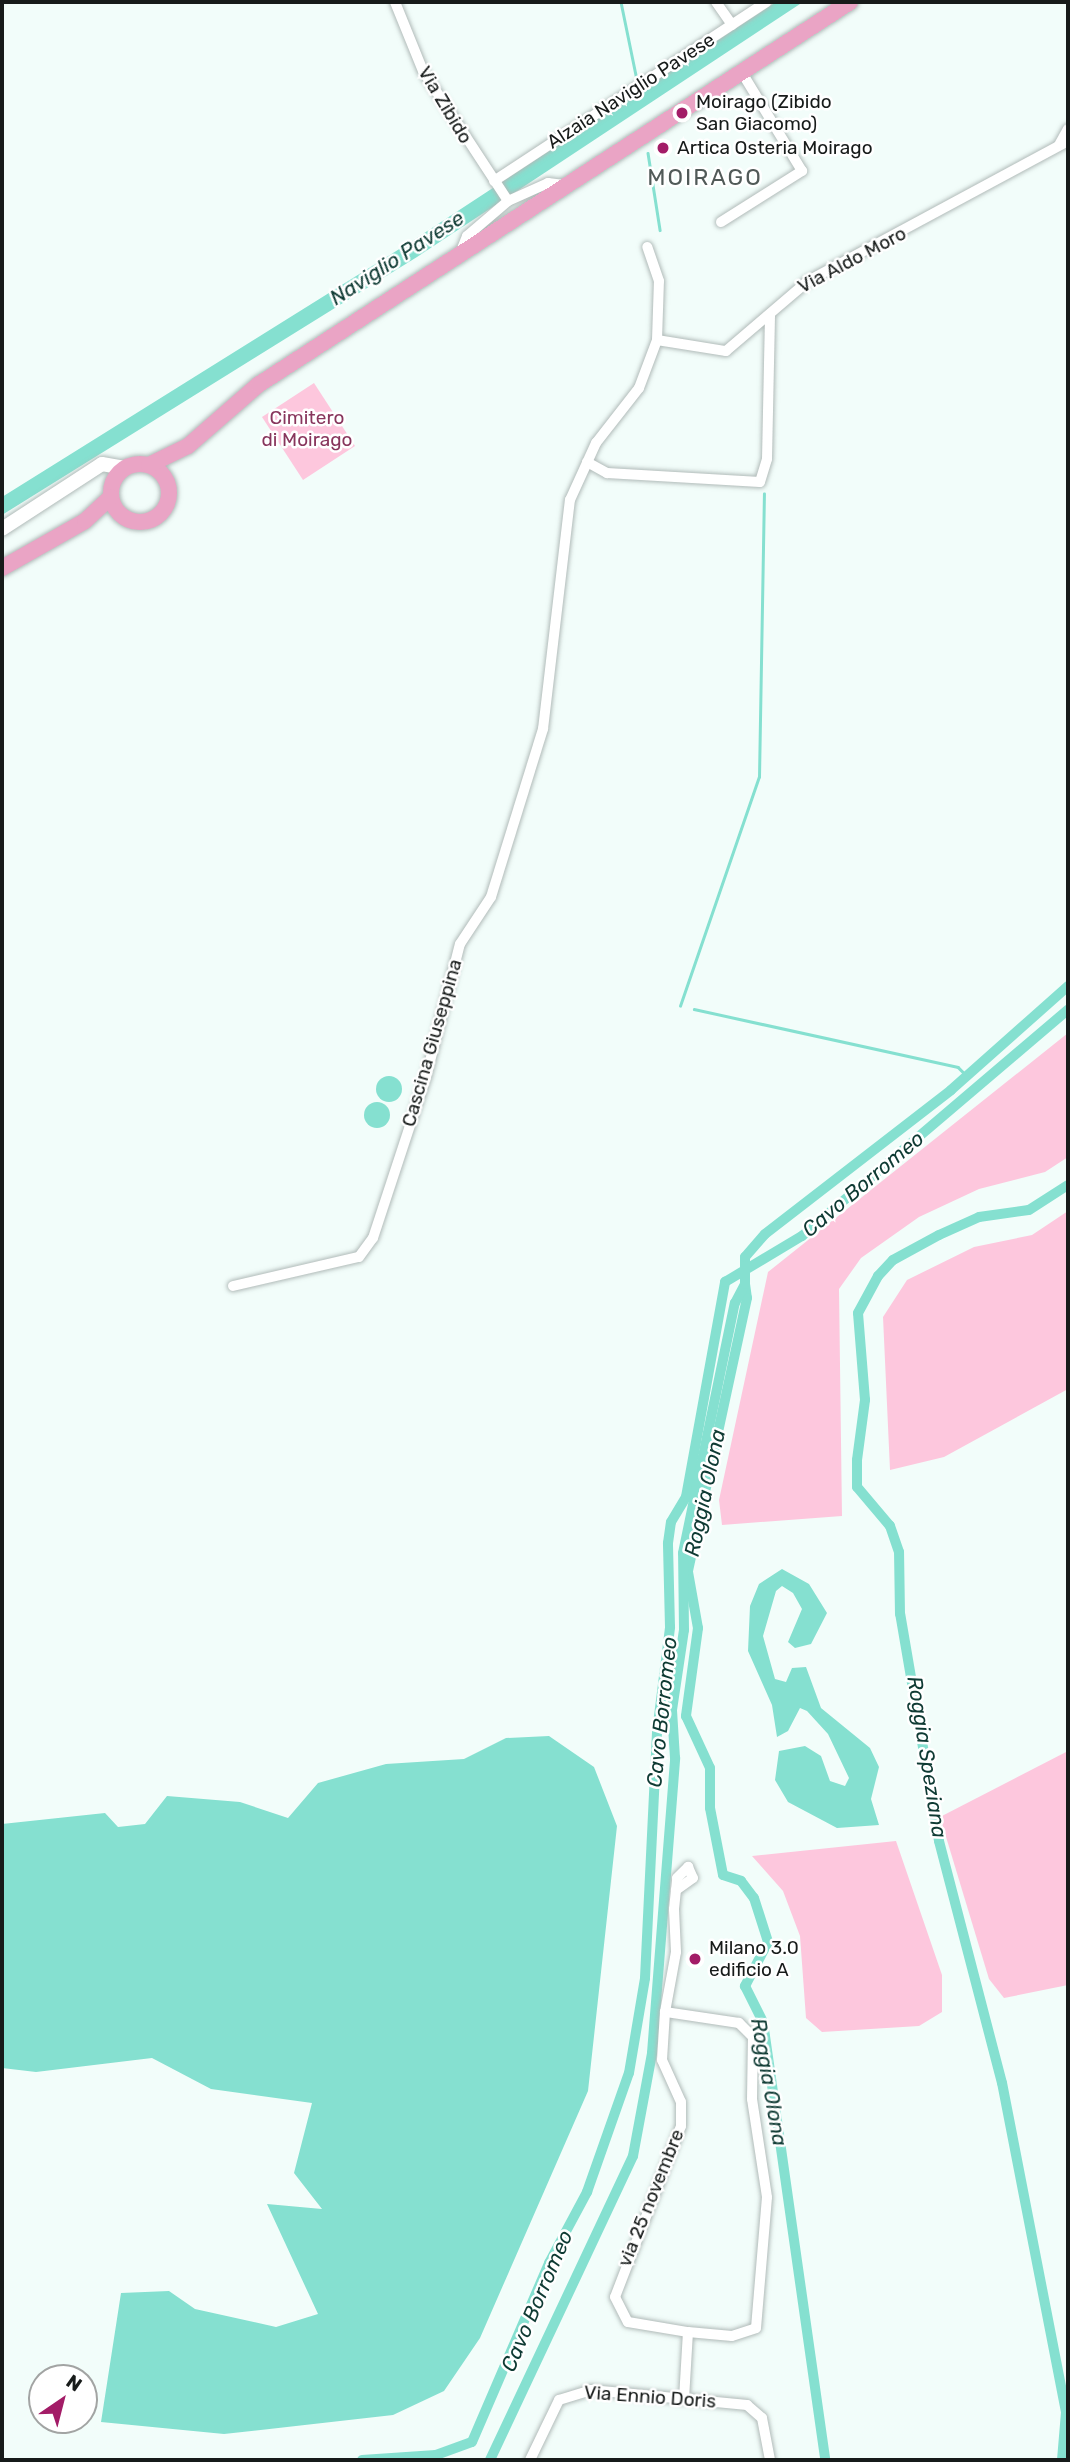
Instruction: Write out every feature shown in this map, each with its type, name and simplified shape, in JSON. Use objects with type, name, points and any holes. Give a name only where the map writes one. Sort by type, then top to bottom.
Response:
[{"type":"main road","points":[[2,529],[102,464],[125,468],[149,466],[188,446],[258,385],[850,2]]},
{"type":"main road","points":[[64,534],[123,517],[142,522],[157,517],[168,498],[167,484],[188,446]]},
{"type":"main road","points":[[149,466],[167,484]]},
{"type":"main road","points":[[2,568],[64,534],[111,497],[125,468]]},
{"type":"main road","points":[[111,497],[123,517]]},
{"type":"street","name":"Via Zibido","points":[[396,2],[424,71],[508,201]]},
{"type":"street","points":[[716,2],[732,25]]},
{"type":"street","name":"Alzaia Naviglio Pavese","points":[[494,181],[767,2]]},
{"type":"street","points":[[721,222],[802,168],[741,71]]},
{"type":"street","name":"Via Aldo Moro","points":[[1052,153],[1068,129]]},
{"type":"street","name":"Via Aldo Moro","points":[[657,340],[726,351],[808,281],[1052,153],[1068,141]]},
{"type":"street","points":[[461,252],[467,236],[508,201],[548,183],[564,185]]},
{"type":"street","points":[[647,247],[659,281],[657,340]]},
{"type":"street","points":[[587,462],[607,473],[760,482],[767,459],[769,315]]},
{"type":"street","name":"Cascina Giuseppina","points":[[233,1286],[359,1256],[373,1238],[426,1077],[436,1018],[460,944],[491,897],[532,768],[554,677],[556,591],[570,500],[587,462],[630,405],[657,340]]},
{"type":"street","name":"via 25 novembre","points":[[665,2012],[739,2023],[753,2037],[752,2099],[766,2197],[756,2328],[732,2336],[628,2322],[615,2297],[681,2126],[681,2102],[662,2060],[665,2012],[676,1952],[676,1890]]},
{"type":"street","points":[[684,2399],[688,2332]]},
{"type":"street","name":"Via Ennio Doris","points":[[530,2460],[559,2400],[573,2391],[684,2399],[752,2408],[762,2418],[770,2460]]},
{"type":"green space","name":"Cimitero di Moirago","points":[[314,383],[355,446],[303,480],[262,417]]},
{"type":"green space","points":[[1068,1033],[1068,1157],[1045,1172],[979,1189],[919,1217],[861,1258],[839,1289],[842,1516],[722,1525],[719,1500],[768,1272]]},
{"type":"green space","points":[[1068,1211],[1068,1389],[944,1457],[890,1470],[883,1317],[907,1280],[974,1247],[1032,1235]]},
{"type":"green space","points":[[1068,1751],[1068,1985],[1004,1998],[989,1979],[940,1817]]},
{"type":"green space","points":[[896,1841],[942,1975],[942,2012],[919,2026],[822,2032],[806,2018],[800,1936],[783,1891],[752,1856]]},
{"type":"water","name":"Naviglio Pavese","points":[[776,2],[803,2],[417,257],[2,515],[2,497],[409,243]]},
{"type":"water","points":[[389,1076],[398,1080],[402,1089],[398,1098],[389,1102],[380,1098],[376,1089],[380,1080]]},
{"type":"water","points":[[377,1102],[386,1106],[390,1115],[386,1124],[377,1128],[368,1124],[364,1115],[368,1106]]},
{"type":"water","points":[[782,1569],[809,1584],[827,1613],[811,1644],[795,1648],[788,1642],[802,1609],[793,1593],[782,1586],[776,1591],[763,1636],[775,1679],[786,1682],[792,1668],[806,1667],[821,1708],[870,1748],[879,1767],[871,1799],[879,1825],[837,1828],[788,1802],[775,1780],[779,1751],[805,1746],[821,1756],[830,1781],[845,1786],[849,1778],[828,1734],[807,1711],[800,1708],[788,1731],[777,1737],[772,1705],[748,1651],[750,1606],[759,1584]]},
{"type":"water","points":[[549,1736],[594,1767],[617,1826],[588,2091],[480,2338],[444,2391],[393,2415],[224,2434],[101,2422],[121,2293],[169,2291],[195,2309],[276,2327],[318,2314],[267,2204],[322,2209],[294,2173],[312,2103],[211,2089],[152,2058],[36,2072],[2,2068],[2,1824],[105,1813],[118,1827],[145,1824],[167,1796],[240,1802],[288,1818],[318,1783],[386,1764],[464,1759],[506,1738]]},
{"type":"waterway","points":[[621,2],[636,75]]},
{"type":"waterway","points":[[648,153],[660,230]]},
{"type":"waterway","points":[[680,1006],[759,777],[764,494]]},
{"type":"waterway","points":[[490,2460],[633,2156],[652,2053],[675,1758],[672,1710],[684,1630],[683,1553],[735,1303],[745,1284],[745,1257],[765,1234],[951,1090],[1068,986]]},
{"type":"waterway","points":[[694,1009],[958,1067],[967,1076]]},
{"type":"waterway","name":"Cavo Borromeo","points":[[362,2460],[436,2455],[472,2442],[549,2263],[587,2192],[629,2073],[645,1978],[657,1732],[670,1627],[668,1543],[671,1522],[686,1497],[725,1282],[802,1236],[1068,1010]]},
{"type":"waterway","name":"Roggia Speziana","points":[[1062,2460],[1066,2412],[1002,2083],[939,1841],[900,1614],[899,1552],[890,1526],[857,1487],[857,1460],[865,1400],[858,1313],[878,1276],[893,1260],[939,1235],[979,1217],[1029,1210],[1068,1185]]},
{"type":"waterway","name":"Roggia Olona","points":[[745,1284],[747,1298],[688,1572],[698,1628],[686,1716],[710,1768],[710,1808],[723,1875],[741,1881],[754,1898],[768,1942],[745,1986],[763,2022],[825,2460]]},
{"type":"place","name":"Moirago (Zibido San Giacomo)","points":[[682,113]]},
{"type":"place","name":"Artica Osteria Moirago","points":[[663,148]]},
{"type":"place","name":"Milano 3.0 edificio A","points":[[695,1959]]},
{"type":"district","name":"MOIRAGO","points":[[705,177]]}]
